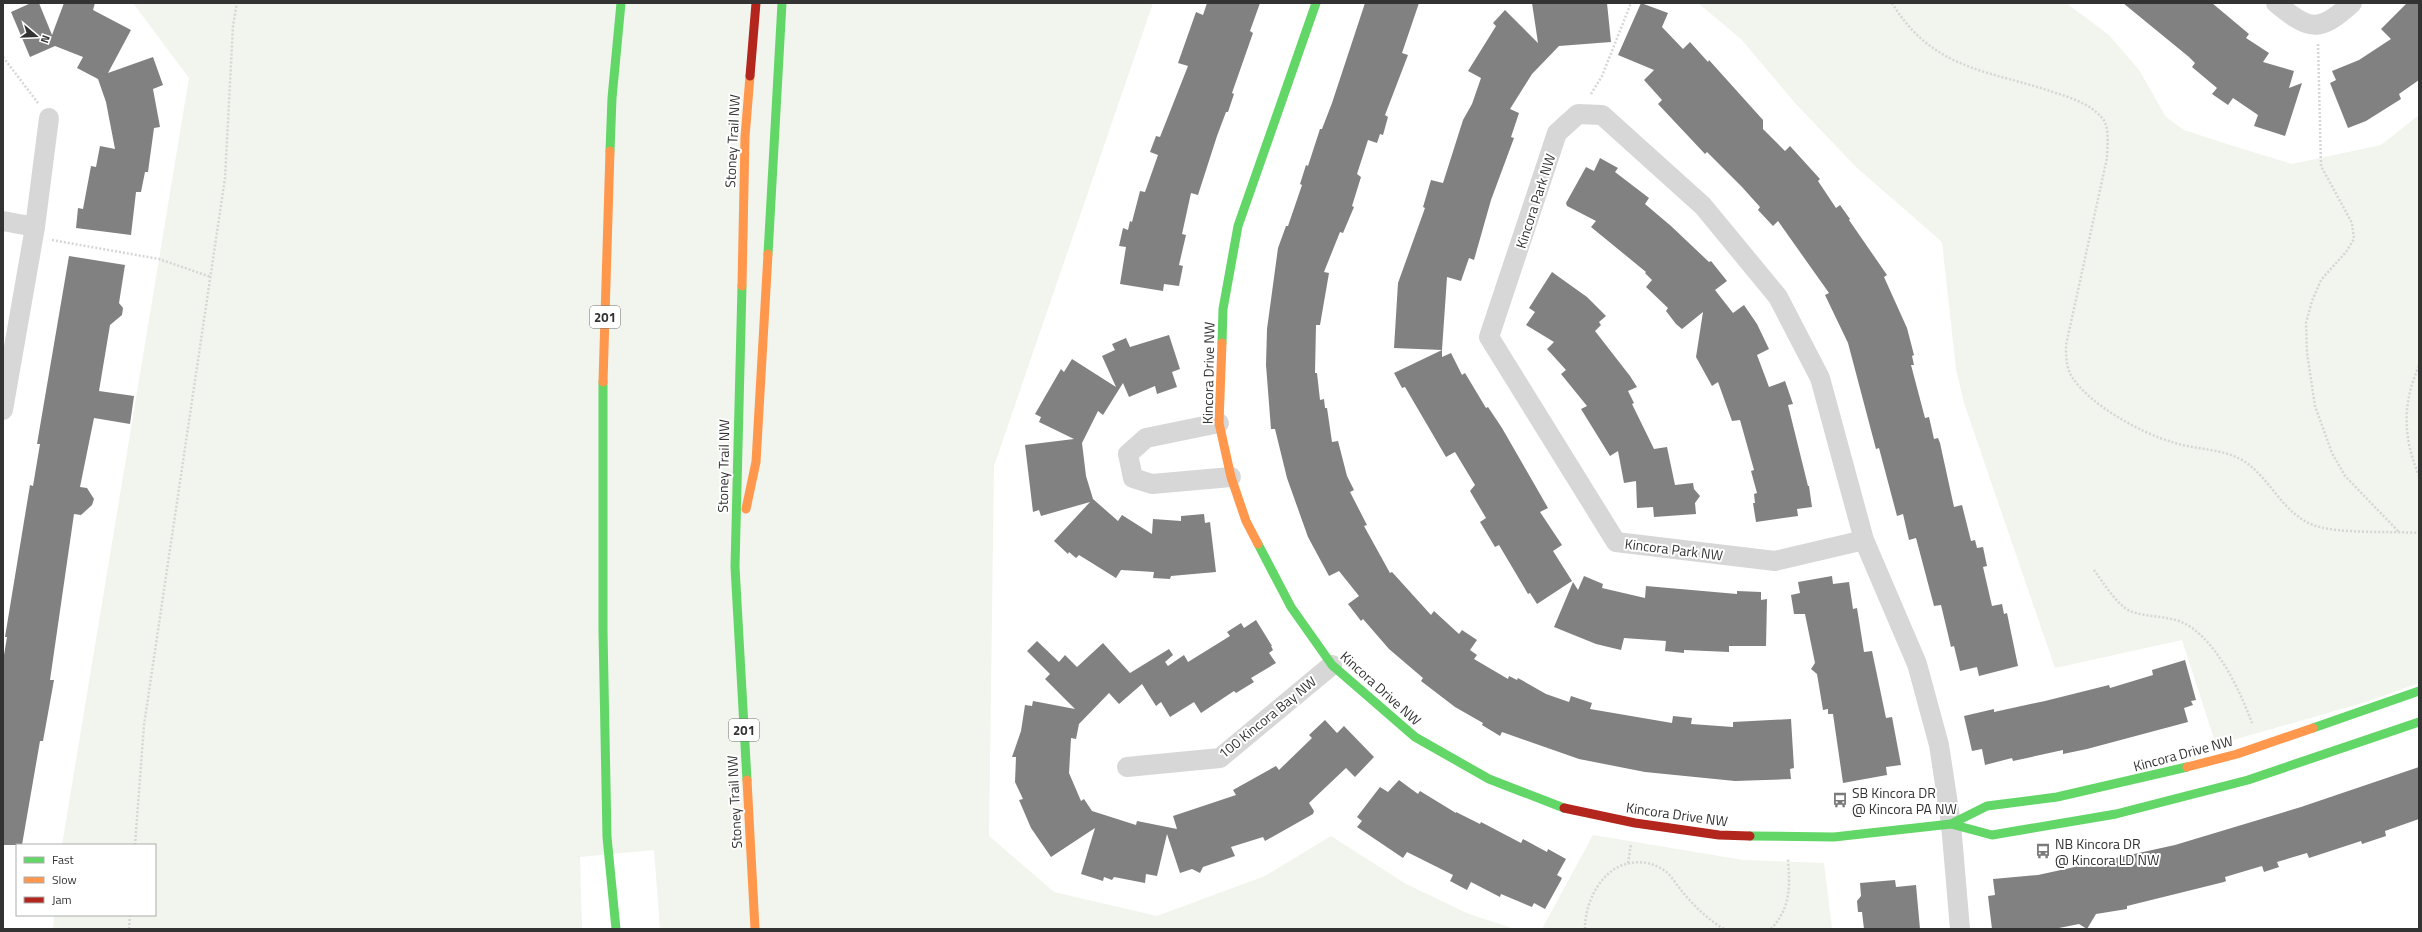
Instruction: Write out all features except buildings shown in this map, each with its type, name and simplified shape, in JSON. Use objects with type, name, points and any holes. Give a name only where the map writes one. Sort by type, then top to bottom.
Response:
[{"type":"main road","name":"201","points":[[616,929],[607,837],[603,631],[603,392],[612,98],[621,3]]},
{"type":"main road","name":"Stoney Trail NW","points":[[755,929],[735,567],[745,137],[756,3]]},
{"type":"main road","points":[[735,567],[756,462],[782,3]]},
{"type":"main road","name":"Kincora Drive NW","points":[[1316,3],[1238,226],[1223,309],[1219,423],[1231,477],[1246,521],[1291,607],[1332,665],[1414,737],[1489,779],[1568,809],[1635,823],[1719,835],[1788,838],[1834,837],[1951,824],[1987,806],[2057,797],[2128,782],[2237,754],[2419,691]]},
{"type":"main road","name":"Kincora Drive NW","points":[[1951,824],[1992,835],[2116,814],[2248,780],[2419,722]]},
{"type":"main road","points":[[607,837],[609,929]]},
{"type":"street","points":[[2276,3],[2300,21],[2319,26],[2330,21],[2352,3]]},
{"type":"street","points":[[1578,114],[1602,115],[1703,206],[1778,297],[1820,378],[1864,540],[1917,664],[1939,745],[1951,824],[1960,929]]},
{"type":"street","name":"Kincora Park NW","points":[[1578,114],[1558,133],[1489,337],[1616,542],[1775,560],[1864,540]]},
{"type":"street","points":[[3,410],[35,227],[49,118]]},
{"type":"street","points":[[3,220],[35,227]]},
{"type":"street","points":[[1219,423],[1146,438],[1128,454],[1133,478],[1152,484],[1231,477]]},
{"type":"street","name":"100 Kincora Bay NW","points":[[1127,767],[1220,758],[1332,665]]},
{"type":"path","points":[[135,844],[144,725],[225,178],[233,26],[237,3]]},
{"type":"path","points":[[1578,114],[1602,76],[1630,3]]},
{"type":"path","points":[[1892,3],[1907,24],[1931,49],[1954,62],[1974,70],[2022,81],[2068,97],[2088,106],[2104,121],[2108,139],[2107,158],[2066,345],[2066,362],[2072,377],[2113,414],[2141,430],[2173,443],[2209,449],[2243,460],[2287,507],[2316,526],[2334,529],[2419,533]]},
{"type":"path","points":[[2319,26],[2320,166],[2352,223],[2354,240],[2346,252],[2321,280],[2312,301],[2306,323],[2307,353],[2315,406],[2332,453],[2345,476],[2399,532]]},
{"type":"path","points":[[3,58],[49,118]]},
{"type":"path","points":[[35,227],[53,241],[159,259],[211,277]]},
{"type":"path","points":[[2419,366],[2410,386],[2406,412],[2415,466],[2419,476]]},
{"type":"path","points":[[2094,570],[2114,596],[2129,611],[2169,617],[2192,628],[2210,646],[2240,692],[2252,723]]},
{"type":"path","points":[[1628,863],[1632,840]]},
{"type":"path","points":[[1771,929],[1780,919],[1788,903],[1788,859]]},
{"type":"path","points":[[1585,929],[1586,910],[1604,878],[1614,869],[1628,863],[1653,863],[1666,871],[1697,908],[1724,929]]},
{"type":"path","points":[[129,929],[130,916]]},
{"type":"shaded area","points":[[133,3],[1153,3],[994,466],[989,836],[1054,892],[1157,916],[1265,876],[1331,836],[1406,884],[1469,914],[1515,929],[660,929],[654,850],[580,857],[582,929],[53,929],[54,916],[156,916],[156,844],[62,844],[189,78]]},
{"type":"shaded area","points":[[1698,3],[2066,3],[2109,35],[2139,70],[2166,117],[2184,130],[2292,164],[2381,145],[2419,115],[2419,683],[2366,702],[2216,745],[2182,640],[2055,668],[1964,403],[1956,369],[1942,242],[1855,166],[1796,104],[1741,39]]},
{"type":"shaded area","points":[[1593,835],[1743,860],[1824,863],[1832,929],[1542,929]]},
{"type":"traffic: fast","points":[[610,151],[612,98],[621,3]]},
{"type":"traffic: fast","points":[[768,254],[782,3]]},
{"type":"traffic: fast","points":[[1222,343],[1223,309],[1238,226],[1316,3]]},
{"type":"traffic: fast","points":[[742,286],[735,567],[747,780]]},
{"type":"traffic: fast","points":[[603,382],[603,631],[607,837],[616,929]]},
{"type":"traffic: fast","points":[[1258,544],[1291,607],[1332,665],[1415,737],[1489,779],[1564,808]]},
{"type":"traffic: fast","points":[[2313,728],[2419,691]]},
{"type":"traffic: fast","points":[[1951,824],[1992,835],[2116,814],[2248,780],[2419,722]]},
{"type":"traffic: fast","points":[[1750,836],[1834,837],[1951,824],[1987,806],[2057,797],[2187,767]]},
{"type":"traffic: slow","points":[[742,286],[745,137],[750,76]]},
{"type":"traffic: slow","points":[[603,382],[610,151]]},
{"type":"traffic: slow","points":[[746,509],[756,462],[768,254]]},
{"type":"traffic: slow","points":[[1222,343],[1219,423],[1231,477],[1246,521],[1258,544]]},
{"type":"traffic: slow","points":[[2187,767],[2237,754],[2313,728]]},
{"type":"traffic: slow","points":[[747,780],[755,929]]},
{"type":"traffic: jam","points":[[750,76],[756,3]]},
{"type":"traffic: jam","points":[[1564,808],[1635,823],[1719,835],[1750,836]]},
{"type":"place","name":"SB Kincora DR @ Kincora PA NW","points":[[1840,800]]},
{"type":"place","name":"NB Kincora DR @ Kincora LD NW","points":[[2043,851]]}]
